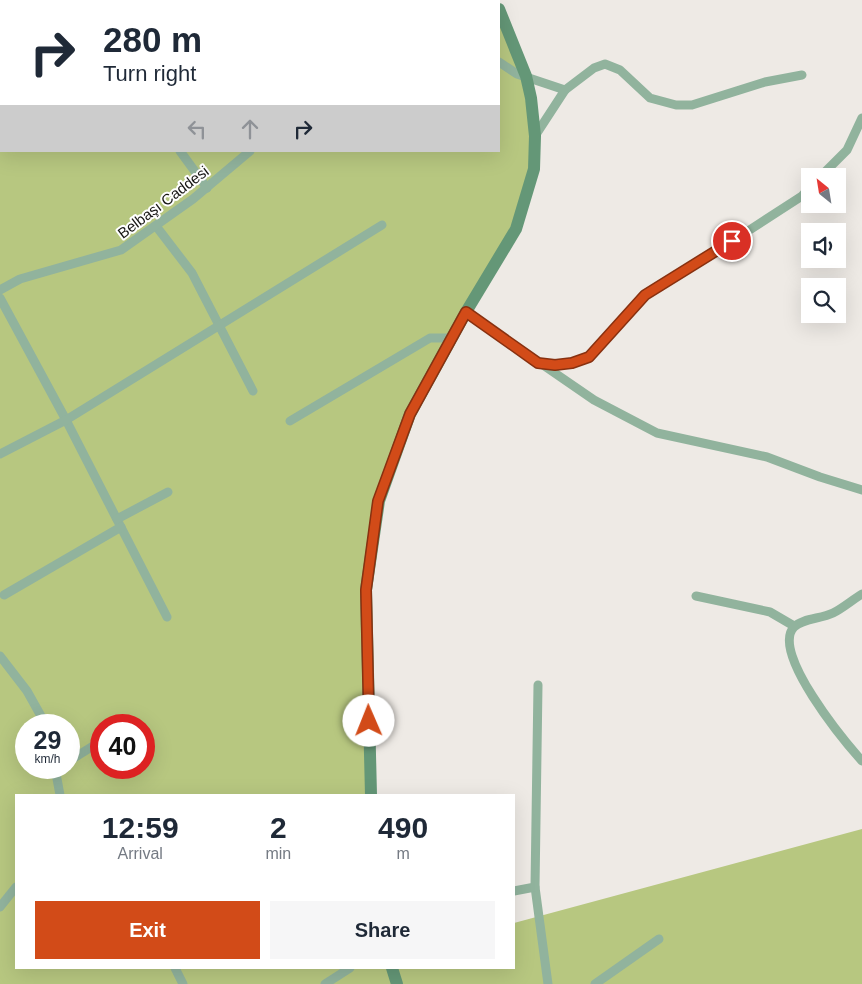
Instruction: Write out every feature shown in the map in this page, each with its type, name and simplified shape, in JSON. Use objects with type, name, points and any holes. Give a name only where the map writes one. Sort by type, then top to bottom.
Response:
[{"type":"street","points":[[371,794],[366,590],[378,501],[410,414],[451,338],[516,229],[534,169],[535,136],[532,98],[526,76],[500,11]]},
{"type":"street","points":[[500,63],[508,70],[565,90]]},
{"type":"street","points":[[535,136],[565,90],[594,68],[605,64],[620,70],[650,98],[676,105],[692,105],[765,82],[802,75]]},
{"type":"street","points":[[829,168],[847,150],[862,118]]},
{"type":"street","points":[[181,152],[207,188]]},
{"type":"street","name":"Belbaşı Caddesi","points":[[0,290],[20,278],[121,250],[207,188],[249,152]]},
{"type":"street","points":[[538,363],[555,365],[572,363],[589,357],[645,295],[801,197]]},
{"type":"street","points":[[0,454],[66,420],[382,225]]},
{"type":"street","points":[[156,226],[192,273],[253,391]]},
{"type":"street","points":[[0,298],[66,420],[167,617]]},
{"type":"street","points":[[466,312],[594,400],[656,432],[767,457],[820,477],[862,490]]},
{"type":"street","points":[[290,420],[430,338],[451,338]]},
{"type":"street","points":[[4,595],[168,492]]},
{"type":"street","points":[[862,594],[832,613],[794,626],[788,638],[790,652],[803,681],[829,721],[862,761]]},
{"type":"street","points":[[696,596],[770,612],[794,626]]},
{"type":"street","points":[[0,656],[27,691],[40,714]]},
{"type":"street","points":[[538,685],[536,887],[548,984]]},
{"type":"street","points":[[58,779],[60,794]]},
{"type":"street","points":[[515,891],[536,887]]},
{"type":"street","points":[[0,907],[15,888]]},
{"type":"street","points":[[594,984],[659,939]]},
{"type":"street","points":[[175,969],[183,984]]},
{"type":"street","points":[[325,984],[348,969]]},
{"type":"street","points":[[392,969],[397,984]]},
{"type":"green space","points":[[500,7],[517,46],[533,145],[521,209],[407,425],[371,547],[373,794],[15,794],[15,969],[515,969],[515,923],[862,829],[862,984],[0,984],[0,152],[500,152]]},
{"type":"route","points":[[369,721],[366,590],[378,501],[410,414],[466,312],[538,363],[555,365],[572,363],[589,357],[645,295],[682,274],[732,241]]}]
